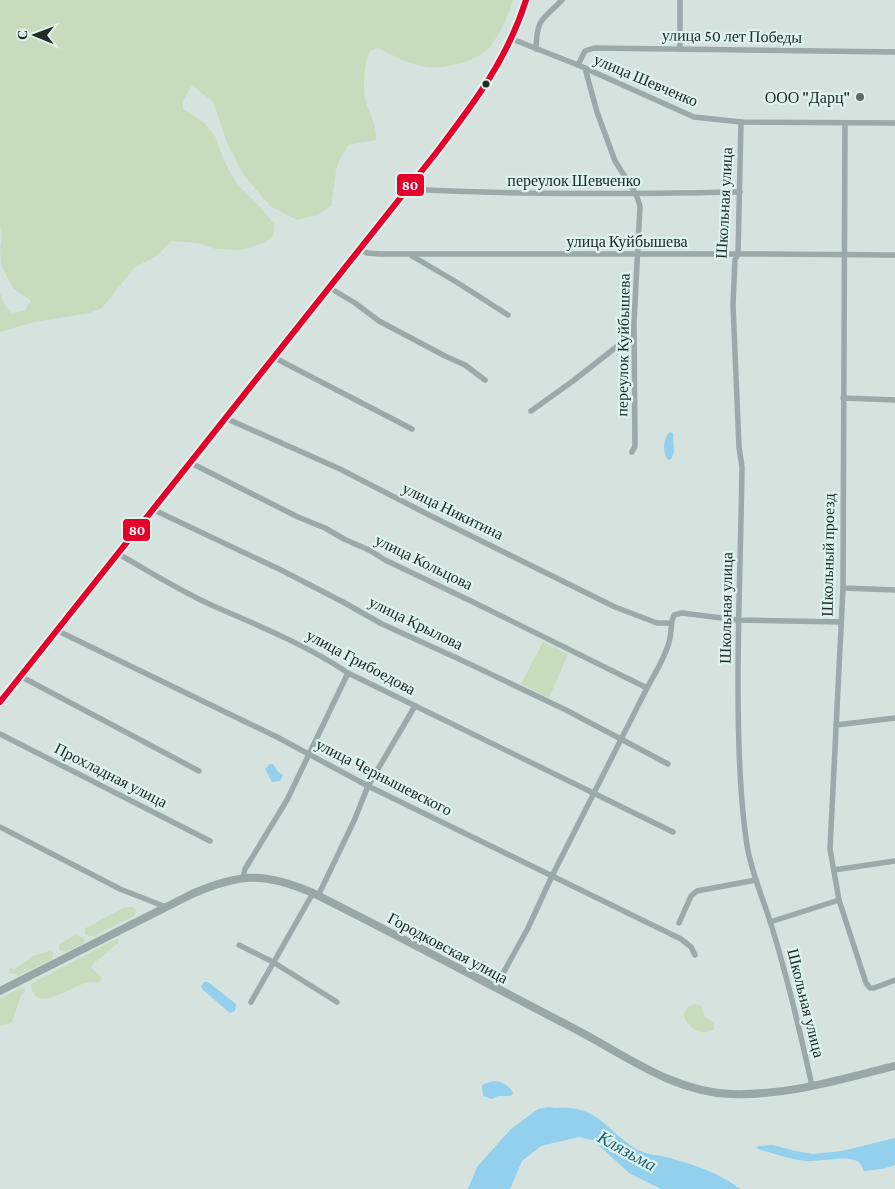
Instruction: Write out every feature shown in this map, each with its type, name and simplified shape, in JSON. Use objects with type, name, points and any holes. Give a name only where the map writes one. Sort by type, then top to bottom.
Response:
[{"type":"main road","name":"Городковская улица","points":[[0,991],[219,882],[244,878],[277,880],[290,883],[316,894],[666,1078],[698,1089],[730,1094],[764,1093],[812,1086],[895,1066]]},
{"type":"street","points":[[0,702],[189,462],[275,358],[408,189],[478,96],[512,40],[526,0]]},
{"type":"street","points":[[536,49],[536,32],[539,24],[545,15],[562,0]]},
{"type":"street","points":[[680,0],[680,49]]},
{"type":"street","name":"улица Шевченко","points":[[512,40],[578,65],[694,117],[741,122],[895,123]]},
{"type":"street","name":"улица 50 лет Победы","points":[[578,65],[585,51],[594,48],[895,52]]},
{"type":"street","name":"переулок Куйбышева","points":[[585,68],[597,112],[615,161],[636,194],[640,206],[639,255],[634,322],[635,446],[632,452]]},
{"type":"street","name":"Школьная улица","points":[[741,122],[738,254],[735,260],[733,305],[739,447],[742,467],[738,620],[738,726],[742,786],[750,862],[770,922],[800,1032],[812,1086]]},
{"type":"street","name":"Школьный проезд","points":[[845,123],[843,588],[830,849],[839,900],[866,983],[870,988],[874,988],[895,980]]},
{"type":"street","name":"переулок Шевченко","points":[[408,189],[478,193],[636,194],[740,192]]},
{"type":"street","name":"улица Куйбышева","points":[[360,249],[367,253],[410,255],[738,254],[895,256]]},
{"type":"street","points":[[410,255],[458,282],[508,315]]},
{"type":"street","points":[[330,288],[355,303],[379,321],[464,365],[485,380]]},
{"type":"street","points":[[531,411],[628,337],[634,322]]},
{"type":"street","points":[[275,358],[412,429]]},
{"type":"street","points":[[843,398],[895,400]]},
{"type":"street","name":"улица Никитина","points":[[225,418],[340,469],[615,607],[656,623],[671,623]]},
{"type":"street","name":"улица Кольцова","points":[[189,462],[646,688]]},
{"type":"street","name":"улица Крылова","points":[[152,509],[281,570],[382,624],[566,710],[668,764]]},
{"type":"street","name":"улица Грибоедова","points":[[117,553],[217,608],[247,620],[300,646],[334,663],[348,673],[673,832]]},
{"type":"street","points":[[843,588],[895,590]]},
{"type":"street","points":[[495,988],[528,928],[646,688],[662,661],[670,641],[671,623],[674,615],[682,613],[738,620],[841,622]]},
{"type":"street","name":"улица Чернышевского","points":[[56,630],[199,699],[368,786],[681,939],[691,947],[695,955]]},
{"type":"street","points":[[244,878],[245,868],[287,800],[348,673]]},
{"type":"street","points":[[20,676],[199,772]]},
{"type":"street","points":[[251,1002],[273,962],[316,894],[354,821],[368,786],[415,706]]},
{"type":"street","points":[[836,725],[895,718]]},
{"type":"street","name":"Прохладная улица","points":[[0,734],[210,841]]},
{"type":"street","points":[[0,827],[120,889],[166,907]]},
{"type":"street","points":[[834,870],[895,861]]},
{"type":"street","points":[[680,923],[691,896],[698,891],[756,880]]},
{"type":"street","points":[[770,922],[839,900]]},
{"type":"street","points":[[239,944],[273,962],[337,1002]]},
{"type":"green space","points":[[0,0],[513,0],[509,13],[493,43],[484,53],[469,60],[452,65],[428,67],[408,62],[378,48],[370,51],[365,69],[364,91],[374,125],[376,140],[348,145],[337,165],[331,206],[317,215],[297,220],[270,206],[243,174],[226,140],[213,102],[192,85],[183,101],[183,109],[204,123],[215,136],[225,163],[237,184],[274,224],[273,236],[264,243],[241,250],[216,249],[198,243],[171,241],[158,255],[134,268],[102,308],[89,313],[34,322],[0,332],[0,293],[5,306],[12,313],[25,310],[31,301],[13,288],[1,265]]},
{"type":"green space","points":[[543,642],[568,654],[549,698],[521,684]]},
{"type":"green space","points":[[125,907],[132,907],[136,910],[134,916],[94,936],[85,934],[86,928]]},
{"type":"green space","points":[[75,935],[84,938],[85,942],[66,952],[59,949],[59,945]]},
{"type":"green space","points":[[116,939],[119,940],[118,943],[93,964],[91,968],[102,977],[98,983],[84,983],[56,996],[47,998],[39,998],[34,994],[31,984]]},
{"type":"green space","points":[[50,951],[53,953],[53,957],[50,960],[19,975],[10,973],[9,969],[15,969],[33,956]]},
{"type":"green space","points":[[20,988],[25,989],[25,992],[21,995],[12,1022],[0,1025],[0,999]]},
{"type":"green space","points":[[695,1004],[701,1006],[705,1016],[714,1023],[714,1030],[699,1032],[688,1023],[684,1014],[689,1006]]},
{"type":"water","points":[[669,432],[673,433],[674,452],[671,459],[668,460],[664,446]]},
{"type":"water","points":[[270,764],[273,764],[278,772],[283,775],[280,781],[272,782],[265,769]]},
{"type":"water","points":[[204,982],[208,982],[236,1004],[235,1011],[230,1013],[203,990],[201,986]]},
{"type":"water","points":[[494,1081],[508,1086],[513,1093],[511,1096],[498,1096],[492,1099],[483,1096],[482,1086]]},
{"type":"water","name":"Клязьма","points":[[549,1107],[574,1109],[589,1113],[640,1151],[698,1167],[724,1178],[740,1189],[661,1189],[629,1173],[593,1140],[579,1137],[541,1146],[522,1161],[510,1189],[468,1189],[477,1167],[510,1130],[538,1109]]},
{"type":"water","points":[[895,1138],[895,1165],[864,1171],[862,1166],[854,1160],[801,1160],[757,1149],[758,1146],[773,1145],[813,1154],[842,1151]]},
{"type":"transit line","name":"80","points":[[0,702],[450,135],[499,62],[526,0]]},
{"type":"place","name":"ООО \"Дарц\"","points":[[860,97]]}]
